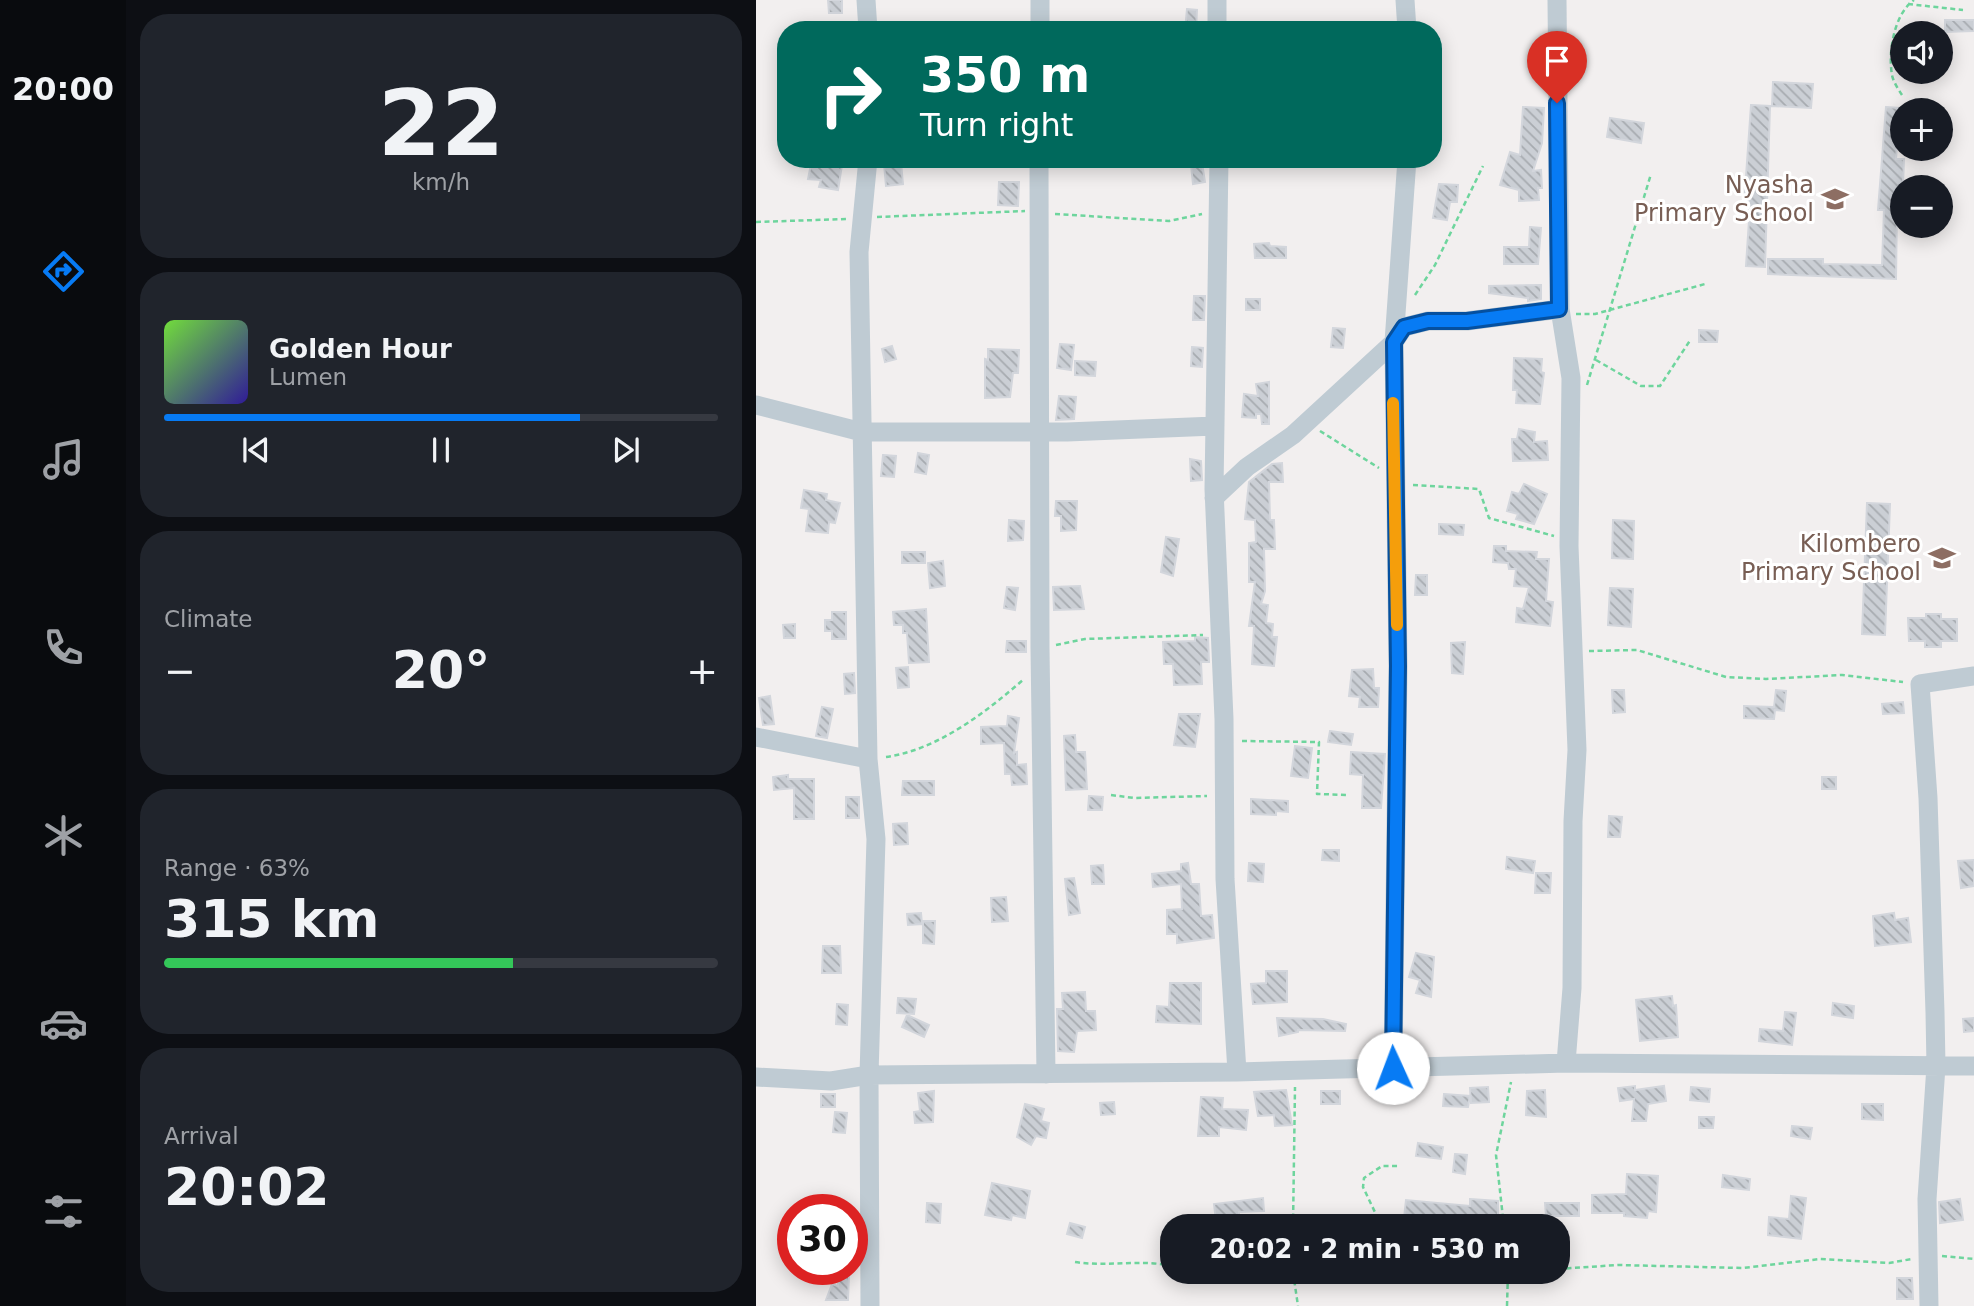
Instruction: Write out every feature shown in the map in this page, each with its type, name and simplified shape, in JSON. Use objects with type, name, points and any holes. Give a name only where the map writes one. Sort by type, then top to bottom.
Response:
[{"type":"street","points":[[866,0],[867,21]]},
{"type":"street","points":[[1040,0],[1040,21]]},
{"type":"street","points":[[1217,0],[1217,21]]},
{"type":"street","points":[[1405,0],[1406,21]]},
{"type":"street","points":[[1557,0],[1559,309],[1571,378],[1569,547],[1577,750],[1573,821],[1575,899],[1566,1063]]},
{"type":"street","points":[[867,168],[859,252],[867,759],[876,839],[869,1074],[870,1306]]},
{"type":"street","points":[[1039,168],[1040,648],[1046,1074]]},
{"type":"street","points":[[1219,168],[1214,498],[1224,741],[1225,879],[1237,1072]]},
{"type":"street","points":[[1393,1068],[1398,666],[1393,477],[1394,342],[1406,168]]},
{"type":"street","points":[[1214,498],[1247,467],[1293,435],[1394,342],[1404,327],[1428,321],[1467,321],[1559,309]]},
{"type":"street","points":[[756,405],[862,432],[1041,432],[1215,426]]},
{"type":"street","points":[[1929,1306],[1927,1199],[1936,1066],[1928,798],[1920,684],[1974,676]]},
{"type":"street","points":[[756,737],[867,759]]},
{"type":"street","points":[[756,1077],[831,1081],[869,1074],[1237,1072],[1566,1063],[1974,1066]]},
{"type":"path","points":[[1902,95],[1892,76],[1893,43],[1897,25],[1908,4],[1914,0]]},
{"type":"path","points":[[1908,4],[1964,10]]},
{"type":"path","points":[[1412,299],[1435,265],[1483,166]]},
{"type":"path","points":[[1572,409],[1590,382],[1651,174]]},
{"type":"path","points":[[756,222],[862,218]]},
{"type":"path","points":[[1559,309],[1578,314],[1609,310],[1705,284]]},
{"type":"path","points":[[1596,360],[1641,386],[1660,386],[1691,339]]},
{"type":"path","points":[[1293,435],[1322,431],[1408,485],[1479,489],[1489,518],[1559,537],[1569,547]]},
{"type":"path","points":[[1574,651],[1637,650],[1726,677],[1766,680],[1842,675],[1920,684]]},
{"type":"path","points":[[1224,741],[1297,739],[1319,742],[1317,794],[1349,795]]},
{"type":"path","points":[[1111,795],[1134,798],[1225,796]]},
{"type":"path","points":[[1503,1214],[1496,1155],[1515,1064]]},
{"type":"path","points":[[1293,1214],[1296,1071]]},
{"type":"path","points":[[1376,1214],[1363,1187],[1364,1178],[1382,1166],[1399,1166]]},
{"type":"path","points":[[1570,1268],[1618,1265],[1743,1268],[1820,1259],[1889,1263],[1928,1256],[1974,1259]]},
{"type":"path","points":[[1075,1262],[1103,1266],[1160,1263]]},
{"type":"path","points":[[1295,1284],[1298,1306]]},
{"type":"path","points":[[1507,1306],[1508,1284]]},
{"type":"building","points":[[828,0],[842,0],[842,13],[829,13]]},
{"type":"building","points":[[1187,9],[1197,10],[1196,21],[1186,21]]},
{"type":"building","points":[[1974,20],[1974,31],[1953,32],[1953,21],[1945,21]]},
{"type":"building","points":[[1773,82],[1813,84],[1811,108],[1772,106]]},
{"type":"building","points":[[1751,105],[1770,106],[1765,267],[1746,266],[1750,205],[1744,205]]},
{"type":"building","points":[[1523,107],[1544,108],[1542,143],[1533,171],[1541,170],[1542,188],[1538,188],[1539,200],[1519,201],[1519,190],[1500,185],[1510,152],[1520,155]]},
{"type":"building","points":[[1886,107],[1890,107],[1890,161],[1904,161],[1903,175],[1890,175],[1890,238],[1897,238],[1896,279],[1768,274],[1768,259],[1823,259],[1823,264],[1882,265],[1884,210],[1878,210]]},
{"type":"building","points":[[1610,118],[1644,123],[1641,143],[1607,137]]},
{"type":"building","points":[[810,168],[842,168],[838,190],[819,187],[821,180],[808,179]]},
{"type":"building","points":[[884,168],[902,168],[903,184],[886,186]]},
{"type":"building","points":[[1191,168],[1203,168],[1205,182],[1193,184]]},
{"type":"building","points":[[999,182],[1019,182],[1018,206],[998,205]]},
{"type":"building","points":[[1439,184],[1458,185],[1457,202],[1450,202],[1447,220],[1433,218]]},
{"type":"building","points":[[1530,227],[1541,228],[1538,264],[1504,264],[1504,247],[1529,247]]},
{"type":"building","points":[[1269,243],[1270,246],[1286,247],[1286,258],[1255,258],[1254,244]]},
{"type":"building","points":[[1541,285],[1541,299],[1528,301],[1528,298],[1489,293],[1489,286]]},
{"type":"building","points":[[1194,296],[1205,296],[1204,320],[1193,320]]},
{"type":"building","points":[[1246,299],[1260,299],[1260,310],[1246,310]]},
{"type":"building","points":[[1333,328],[1345,329],[1343,348],[1331,347]]},
{"type":"building","points":[[1699,330],[1718,331],[1717,342],[1699,342]]},
{"type":"building","points":[[1060,344],[1074,345],[1071,370],[1057,368]]},
{"type":"building","points":[[892,346],[896,359],[885,362],[882,349]]},
{"type":"building","points":[[1192,347],[1203,348],[1202,367],[1191,366]]},
{"type":"building","points":[[988,349],[1019,350],[1018,373],[1013,373],[1010,397],[985,398],[985,359],[988,360]]},
{"type":"building","points":[[1514,358],[1542,359],[1541,372],[1544,373],[1540,404],[1516,403],[1517,390],[1513,390]]},
{"type":"building","points":[[1075,361],[1096,362],[1095,376],[1075,375]]},
{"type":"building","points":[[1269,382],[1269,424],[1262,424],[1261,414],[1256,414],[1256,418],[1242,417],[1244,394],[1258,396],[1256,384]]},
{"type":"building","points":[[1059,396],[1076,397],[1074,419],[1056,420]]},
{"type":"building","points":[[1519,429],[1535,432],[1534,442],[1547,441],[1548,460],[1513,461],[1512,439],[1517,439]]},
{"type":"building","points":[[918,453],[929,455],[926,474],[915,472]]},
{"type":"building","points":[[883,455],[896,456],[894,477],[881,476]]},
{"type":"building","points":[[1190,459],[1201,461],[1202,480],[1191,481]]},
{"type":"building","points":[[1282,463],[1283,482],[1269,482],[1270,520],[1274,520],[1275,549],[1264,549],[1265,591],[1261,604],[1268,605],[1266,623],[1273,624],[1272,637],[1277,637],[1274,666],[1252,664],[1254,626],[1249,626],[1255,582],[1249,582],[1249,543],[1256,542],[1255,520],[1245,519],[1249,482],[1272,464]]},
{"type":"building","points":[[1524,484],[1547,494],[1534,524],[1516,519],[1518,514],[1507,511],[1512,492],[1519,494]]},
{"type":"building","points":[[804,490],[827,494],[826,500],[840,503],[835,523],[829,522],[828,533],[806,531],[809,509],[801,508]]},
{"type":"building","points":[[1056,501],[1077,501],[1076,530],[1061,531],[1061,516],[1055,516]]},
{"type":"building","points":[[1867,503],[1890,504],[1885,635],[1862,634]]},
{"type":"building","points":[[1009,520],[1024,521],[1023,540],[1008,541]]},
{"type":"building","points":[[1613,520],[1634,521],[1633,559],[1612,558]]},
{"type":"building","points":[[1439,524],[1464,525],[1463,535],[1439,534]]},
{"type":"building","points":[[1166,537],[1179,539],[1173,576],[1161,572]]},
{"type":"building","points":[[1494,546],[1506,546],[1506,551],[1537,552],[1536,559],[1549,559],[1546,601],[1553,602],[1550,626],[1516,622],[1517,608],[1523,609],[1529,587],[1514,586],[1516,569],[1509,569],[1508,563],[1493,562]]},
{"type":"building","points":[[902,552],[925,552],[925,563],[902,563]]},
{"type":"building","points":[[943,561],[945,586],[930,588],[928,563]]},
{"type":"building","points":[[1416,575],[1427,575],[1427,595],[1415,595]]},
{"type":"building","points":[[1080,586],[1084,609],[1054,610],[1053,587]]},
{"type":"building","points":[[1007,587],[1018,588],[1015,610],[1004,608]]},
{"type":"building","points":[[1610,588],[1633,589],[1631,627],[1608,625]]},
{"type":"building","points":[[926,609],[929,662],[909,663],[907,633],[903,633],[903,625],[894,625],[893,612]]},
{"type":"building","points":[[832,612],[846,612],[846,639],[832,639],[832,631],[825,631],[825,620],[832,620]]},
{"type":"building","points":[[1926,614],[1941,614],[1941,619],[1957,619],[1957,641],[1941,641],[1941,647],[1925,647],[1925,641],[1909,641],[1908,618],[1926,618]]},
{"type":"building","points":[[795,624],[795,638],[784,638],[783,625]]},
{"type":"building","points":[[1195,637],[1208,638],[1209,662],[1201,662],[1202,684],[1174,685],[1173,664],[1164,664],[1163,642],[1195,641]]},
{"type":"building","points":[[1007,641],[1026,641],[1026,652],[1006,652]]},
{"type":"building","points":[[1465,642],[1463,674],[1452,673],[1451,643]]},
{"type":"building","points":[[908,667],[909,687],[898,688],[896,668]]},
{"type":"building","points":[[1373,669],[1374,688],[1379,688],[1378,707],[1359,707],[1360,697],[1349,696],[1352,670]]},
{"type":"building","points":[[854,673],[855,693],[845,694],[844,674]]},
{"type":"building","points":[[1612,690],[1624,690],[1625,712],[1613,713]]},
{"type":"building","points":[[1776,690],[1786,691],[1784,711],[1775,710],[1774,719],[1744,718],[1744,706],[1774,707]]},
{"type":"building","points":[[770,696],[774,724],[763,725],[759,698]]},
{"type":"building","points":[[1903,702],[1904,713],[1883,714],[1882,704]]},
{"type":"building","points":[[822,707],[833,709],[827,738],[816,736]]},
{"type":"building","points":[[1179,714],[1200,714],[1195,747],[1174,745]]},
{"type":"building","points":[[1008,716],[1019,718],[1014,753],[1017,752],[1017,765],[1026,764],[1027,784],[1012,785],[1011,774],[1005,774],[1004,743],[981,744],[981,727],[1007,726]]},
{"type":"building","points":[[1330,731],[1353,734],[1351,745],[1328,742]]},
{"type":"building","points":[[1075,735],[1076,752],[1085,752],[1087,789],[1066,790],[1064,736]]},
{"type":"building","points":[[1295,746],[1312,748],[1308,778],[1291,776]]},
{"type":"building","points":[[1351,752],[1385,754],[1381,808],[1362,808],[1363,775],[1350,774]]},
{"type":"building","points":[[788,775],[788,779],[814,779],[814,819],[794,819],[794,788],[774,790],[773,777]]},
{"type":"building","points":[[1822,777],[1836,777],[1836,789],[1822,789]]},
{"type":"building","points":[[903,781],[934,781],[934,795],[902,795]]},
{"type":"building","points":[[1089,796],[1103,797],[1102,810],[1088,810]]},
{"type":"building","points":[[846,797],[859,797],[859,818],[846,818]]},
{"type":"building","points":[[1251,799],[1288,801],[1288,812],[1276,811],[1276,815],[1251,814]]},
{"type":"building","points":[[1609,816],[1622,817],[1620,837],[1608,837]]},
{"type":"building","points":[[907,823],[908,844],[894,845],[893,824]]},
{"type":"building","points":[[1323,850],[1339,850],[1339,861],[1322,860]]},
{"type":"building","points":[[1507,857],[1535,861],[1533,873],[1506,869]]},
{"type":"building","points":[[1974,860],[1974,886],[1961,888],[1958,861]]},
{"type":"building","points":[[1188,863],[1191,884],[1199,884],[1201,916],[1212,915],[1214,938],[1177,943],[1177,934],[1167,934],[1167,910],[1182,909],[1181,884],[1153,887],[1152,874],[1181,871],[1181,864]]},
{"type":"building","points":[[1249,863],[1264,864],[1263,882],[1248,881]]},
{"type":"building","points":[[1103,865],[1104,884],[1092,884],[1091,866]]},
{"type":"building","points":[[1536,873],[1551,873],[1550,893],[1535,893]]},
{"type":"building","points":[[1074,878],[1080,913],[1069,915],[1065,879]]},
{"type":"building","points":[[1006,897],[1008,921],[992,922],[991,898]]},
{"type":"building","points":[[921,913],[922,924],[908,925],[907,914]]},
{"type":"building","points":[[1894,913],[1895,920],[1908,918],[1911,942],[1875,946],[1873,916]]},
{"type":"building","points":[[923,921],[935,921],[934,944],[923,943]]},
{"type":"building","points":[[823,946],[840,946],[841,973],[822,973]]},
{"type":"building","points":[[1416,953],[1434,957],[1431,997],[1416,993],[1420,980],[1409,977]]},
{"type":"building","points":[[1266,971],[1287,971],[1287,1002],[1253,1004],[1251,984],[1266,983]]},
{"type":"building","points":[[1170,983],[1201,983],[1201,1024],[1156,1022],[1157,1006],[1169,1007]]},
{"type":"building","points":[[1085,992],[1086,1011],[1095,1011],[1096,1030],[1077,1031],[1074,1052],[1058,1051],[1057,1009],[1063,1009],[1062,993]]},
{"type":"building","points":[[1672,996],[1673,1006],[1676,1005],[1678,1037],[1640,1041],[1636,1000]]},
{"type":"building","points":[[898,998],[916,999],[914,1014],[897,1013]]},
{"type":"building","points":[[1833,1003],[1854,1006],[1853,1018],[1832,1015]]},
{"type":"building","points":[[837,1004],[848,1005],[847,1025],[836,1024]]},
{"type":"building","points":[[1785,1012],[1796,1013],[1792,1045],[1759,1041],[1760,1029],[1783,1031]]},
{"type":"building","points":[[907,1015],[929,1025],[924,1037],[902,1027]]},
{"type":"building","points":[[1277,1018],[1323,1019],[1346,1024],[1345,1031],[1298,1030],[1279,1036]]},
{"type":"building","points":[[1974,1018],[1974,1031],[1964,1032],[1963,1019]]},
{"type":"building","points":[[1635,1086],[1635,1090],[1664,1086],[1666,1101],[1648,1104],[1646,1121],[1632,1121],[1634,1099],[1620,1101],[1618,1088]]},
{"type":"building","points":[[1488,1087],[1489,1102],[1471,1103],[1470,1088]]},
{"type":"building","points":[[1691,1087],[1710,1089],[1709,1102],[1690,1100]]},
{"type":"building","points":[[1286,1090],[1292,1125],[1275,1126],[1274,1115],[1258,1116],[1254,1092]]},
{"type":"building","points":[[1545,1090],[1546,1117],[1526,1115],[1527,1091]]},
{"type":"building","points":[[934,1091],[933,1122],[915,1123],[914,1112],[920,1111],[918,1093]]},
{"type":"building","points":[[1321,1091],[1340,1091],[1340,1104],[1321,1104]]},
{"type":"building","points":[[821,1094],[835,1094],[835,1107],[821,1107]]},
{"type":"building","points":[[1444,1094],[1470,1096],[1468,1107],[1443,1106]]},
{"type":"building","points":[[1201,1097],[1223,1098],[1222,1109],[1248,1110],[1246,1130],[1219,1127],[1219,1136],[1198,1136]]},
{"type":"building","points":[[1114,1102],[1115,1114],[1101,1115],[1100,1103]]},
{"type":"building","points":[[1025,1104],[1044,1109],[1041,1121],[1049,1123],[1046,1138],[1036,1136],[1031,1145],[1017,1137]]},
{"type":"building","points":[[1862,1104],[1883,1104],[1883,1120],[1862,1119]]},
{"type":"building","points":[[835,1112],[847,1113],[845,1133],[833,1132]]},
{"type":"building","points":[[1699,1117],[1714,1117],[1713,1128],[1699,1128]]},
{"type":"building","points":[[1792,1126],[1812,1128],[1810,1139],[1791,1136]]},
{"type":"building","points":[[1418,1143],[1443,1147],[1441,1159],[1416,1156]]},
{"type":"building","points":[[1455,1154],[1467,1155],[1465,1174],[1453,1172]]},
{"type":"building","points":[[1627,1174],[1658,1176],[1656,1212],[1648,1211],[1647,1218],[1624,1216],[1624,1213],[1592,1213],[1592,1195],[1626,1194]]},
{"type":"building","points":[[1723,1175],[1750,1179],[1749,1190],[1722,1187]]},
{"type":"building","points":[[992,1183],[1030,1191],[1025,1218],[1012,1215],[1011,1220],[985,1215]]},
{"type":"building","points":[[1791,1196],[1806,1198],[1801,1239],[1768,1235],[1769,1217],[1789,1219]]},
{"type":"building","points":[[1263,1198],[1264,1211],[1215,1214],[1214,1204]]},
{"type":"building","points":[[1470,1199],[1498,1201],[1498,1214],[1404,1214],[1406,1200],[1470,1206]]},
{"type":"building","points":[[1960,1199],[1963,1220],[1940,1223],[1939,1202]]},
{"type":"building","points":[[927,1203],[941,1204],[940,1223],[926,1222]]},
{"type":"building","points":[[1545,1203],[1579,1203],[1579,1216],[1546,1214]]},
{"type":"building","points":[[1070,1223],[1085,1227],[1082,1238],[1067,1234]]},
{"type":"building","points":[[1897,1278],[1912,1278],[1913,1299],[1897,1299]]},
{"type":"building","points":[[832,1285],[849,1285],[848,1300],[826,1300]]},
{"type":"slow traffic","points":[[1393,403],[1397,625]]},
{"type":"place","name":"Nyasha Primary School","points":[[1835,199]]},
{"type":"place","name":"Kilombero Primary School","points":[[1942,558]]},
{"type":"route","points":[[1393,1068],[1391,1055],[1398,666],[1393,477],[1394,342],[1404,327],[1428,321],[1467,321],[1559,309],[1557,103]]}]
